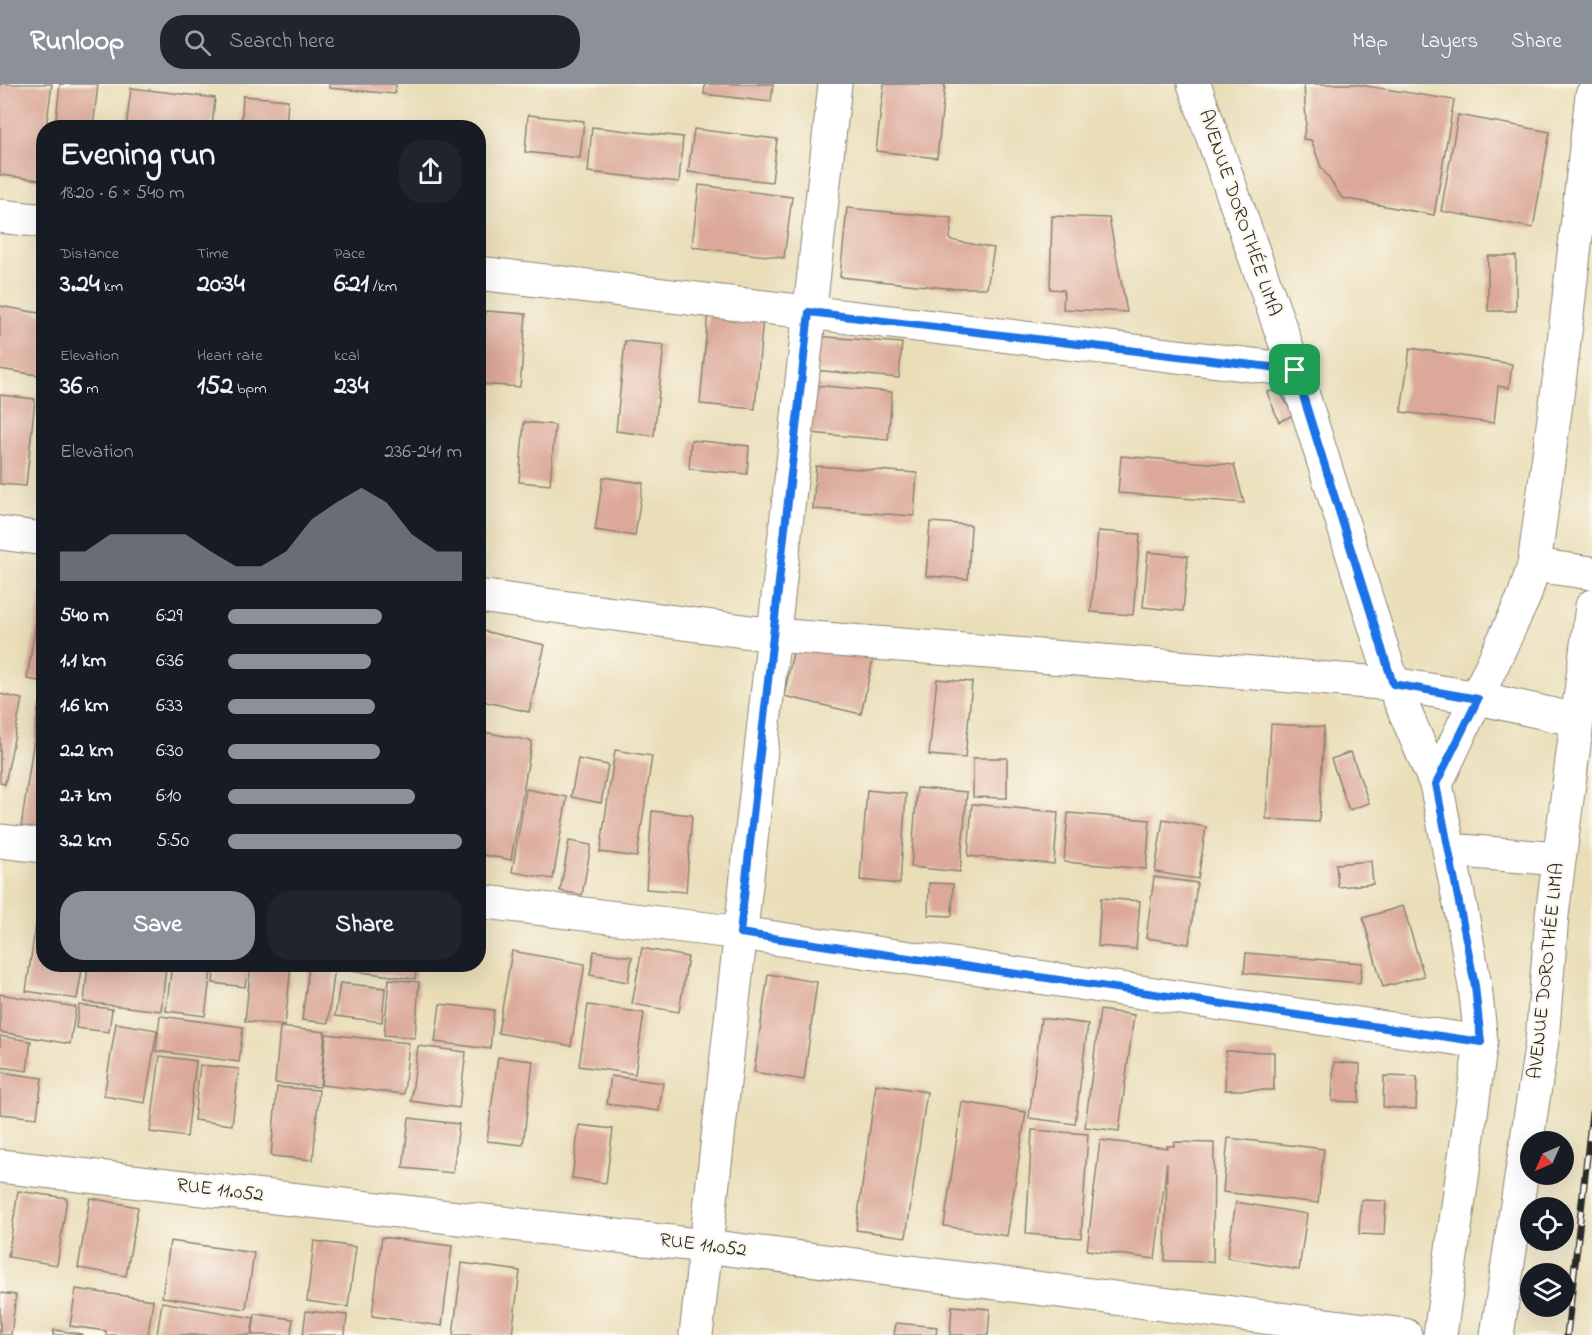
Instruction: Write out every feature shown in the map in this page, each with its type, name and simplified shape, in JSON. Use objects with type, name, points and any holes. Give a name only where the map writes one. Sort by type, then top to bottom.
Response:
[{"type":"street","points":[[696,1335],[835,84]]},
{"type":"street","name":"AVENUE DOROTHÉE LIMA","points":[[1194,84],[1295,370],[1393,684],[1436,784],[1449,850],[1475,986],[1481,1042],[1440,1335]]},
{"type":"street","points":[[1436,784],[1478,699],[1524,597],[1534,565],[1562,359],[1592,95]]},
{"type":"street","points":[[0,216],[36,220]]},
{"type":"street","points":[[486,274],[1295,370]]},
{"type":"street","points":[[0,533],[36,537]]},
{"type":"street","points":[[1534,565],[1592,573]]},
{"type":"street","points":[[486,597],[774,635],[1393,684],[1577,720]]},
{"type":"street","name":"AVENUE DOROTHÉE LIMA","points":[[1497,1335],[1542,1041],[1559,859],[1592,606]]},
{"type":"street","points":[[0,841],[36,845]]},
{"type":"street","points":[[1449,850],[1559,859]]},
{"type":"street","points":[[486,902],[740,933],[1481,1042]]},
{"type":"street","name":"RUE 11.052","points":[[0,1166],[706,1246],[1405,1335]]},
{"type":"building","points":[[0,84],[52,84],[47,120],[36,120],[36,180],[0,175]]},
{"type":"building","points":[[60,84],[98,84],[94,120],[56,120]]},
{"type":"building","points":[[329,84],[396,84],[395,94],[329,88]]},
{"type":"building","points":[[705,84],[773,84],[771,102],[704,94]]},
{"type":"building","points":[[884,84],[945,84],[937,158],[876,151]]},
{"type":"building","points":[[1304,84],[1354,84],[1454,100],[1434,215],[1342,198],[1321,167],[1311,140],[1303,139],[1306,123]]},
{"type":"building","points":[[131,88],[215,98],[213,120],[127,120]]},
{"type":"building","points":[[243,96],[288,100],[287,120],[242,120]]},
{"type":"building","points":[[528,115],[584,121],[580,158],[525,152]]},
{"type":"building","points":[[1458,115],[1550,132],[1533,228],[1441,211]]},
{"type":"building","points":[[592,127],[683,137],[679,182],[588,172]]},
{"type":"building","points":[[694,129],[777,139],[772,182],[688,172]]},
{"type":"building","points":[[699,185],[792,197],[784,258],[692,247]]},
{"type":"building","points":[[847,208],[952,218],[950,240],[994,248],[987,288],[946,288],[840,277]]},
{"type":"building","points":[[1052,216],[1109,218],[1127,312],[1063,309],[1064,290],[1050,289]]},
{"type":"building","points":[[1488,256],[1516,256],[1516,311],[1488,311]]},
{"type":"building","points":[[0,306],[36,313],[36,375],[0,369]]},
{"type":"building","points":[[486,311],[526,314],[520,387],[486,384]]},
{"type":"building","points":[[708,313],[763,317],[755,409],[700,404]]},
{"type":"building","points":[[816,336],[902,343],[899,378],[813,370]]},
{"type":"building","points":[[625,341],[664,345],[654,436],[616,431]]},
{"type":"building","points":[[1410,348],[1512,364],[1509,388],[1498,386],[1494,423],[1401,412]]},
{"type":"building","points":[[814,385],[892,392],[888,440],[810,433]]},
{"type":"building","points":[[1279,390],[1293,415],[1279,422],[1267,392]]},
{"type":"building","points":[[0,395],[35,399],[26,486],[0,484]]},
{"type":"building","points":[[524,422],[555,425],[550,485],[519,482]]},
{"type":"building","points":[[691,440],[749,446],[747,474],[689,469]]},
{"type":"building","points":[[1121,456],[1234,465],[1244,503],[1118,493]]},
{"type":"building","points":[[816,466],[917,473],[914,516],[813,509]]},
{"type":"building","points":[[603,477],[643,483],[635,536],[595,530]]},
{"type":"building","points":[[930,522],[971,525],[968,579],[926,576]]},
{"type":"building","points":[[1098,531],[1140,534],[1133,615],[1091,612]]},
{"type":"building","points":[[1148,552],[1188,556],[1183,611],[1143,607]]},
{"type":"building","points":[[36,622],[36,681],[27,679]]},
{"type":"building","points":[[486,632],[545,645],[529,712],[486,702]]},
{"type":"building","points":[[795,642],[873,659],[861,714],[784,696]]},
{"type":"building","points":[[937,679],[972,682],[965,758],[929,755]]},
{"type":"building","points":[[0,694],[22,699],[5,784],[0,783]]},
{"type":"building","points":[[1271,724],[1324,727],[1319,822],[1266,819]]},
{"type":"building","points":[[36,725],[36,829],[21,827]]},
{"type":"building","points":[[486,732],[532,741],[511,860],[486,855]]},
{"type":"building","points":[[615,750],[652,756],[637,857],[600,852]]},
{"type":"building","points":[[1351,752],[1369,803],[1349,810],[1331,759]]},
{"type":"building","points":[[973,758],[1007,758],[1007,798],[973,797]]},
{"type":"building","points":[[578,759],[608,765],[601,803],[571,797]]},
{"type":"building","points":[[917,788],[967,792],[960,872],[911,867]]},
{"type":"building","points":[[526,789],[567,797],[553,879],[512,872]]},
{"type":"building","points":[[867,790],[906,794],[900,884],[860,880]]},
{"type":"building","points":[[972,804],[1058,812],[1054,864],[968,856]]},
{"type":"building","points":[[652,811],[692,815],[686,892],[646,889]]},
{"type":"building","points":[[1068,813],[1150,820],[1146,869],[1064,862]]},
{"type":"building","points":[[1163,819],[1206,827],[1198,879],[1155,872]]},
{"type":"building","points":[[569,841],[591,845],[582,895],[560,891]]},
{"type":"building","points":[[1371,861],[1373,884],[1338,887],[1336,864]]},
{"type":"building","points":[[1154,877],[1197,883],[1189,944],[1146,938]]},
{"type":"building","points":[[929,883],[953,884],[952,916],[928,915]]},
{"type":"building","points":[[1101,898],[1140,901],[1136,949],[1098,946]]},
{"type":"building","points":[[1403,906],[1424,976],[1383,987],[1363,918]]},
{"type":"building","points":[[36,924],[36,972],[82,972],[77,999],[26,991]]},
{"type":"building","points":[[642,948],[688,957],[679,1012],[632,1004]]},
{"type":"building","points":[[512,951],[585,964],[571,1046],[498,1033]]},
{"type":"building","points":[[594,951],[632,957],[628,982],[590,975]]},
{"type":"building","points":[[1246,953],[1362,963],[1360,983],[1244,973]]},
{"type":"building","points":[[87,972],[166,972],[161,1011],[84,1002]]},
{"type":"building","points":[[171,972],[211,972],[205,1016],[166,1011]]},
{"type":"building","points":[[214,972],[247,972],[245,987],[213,983]]},
{"type":"building","points":[[250,972],[290,972],[285,1026],[245,1021]]},
{"type":"building","points":[[308,972],[334,972],[328,1023],[302,1020]]},
{"type":"building","points":[[361,972],[416,972],[415,979]]},
{"type":"building","points":[[768,974],[817,982],[804,1080],[754,1072]]},
{"type":"building","points":[[389,979],[419,982],[415,1038],[384,1035]]},
{"type":"building","points":[[340,983],[385,988],[382,1022],[335,1016]]},
{"type":"building","points":[[0,994],[76,1007],[70,1044],[0,1032]]},
{"type":"building","points":[[440,1004],[494,1010],[490,1049],[435,1042]]},
{"type":"building","points":[[79,1005],[112,1009],[109,1032],[76,1028]]},
{"type":"building","points":[[588,1005],[644,1013],[635,1074],[579,1066]]},
{"type":"building","points":[[1100,1010],[1134,1015],[1119,1131],[1085,1127]]},
{"type":"building","points":[[160,1016],[243,1027],[239,1062],[156,1051]]},
{"type":"building","points":[[1041,1018],[1088,1024],[1075,1124],[1029,1118]]},
{"type":"building","points":[[116,1023],[157,1030],[145,1103],[104,1096]]},
{"type":"building","points":[[280,1027],[325,1032],[320,1087],[275,1083]]},
{"type":"building","points":[[326,1034],[409,1043],[404,1094],[321,1085]]},
{"type":"building","points":[[0,1036],[31,1041],[27,1071],[0,1067]]},
{"type":"building","points":[[418,1046],[466,1052],[459,1108],[411,1101]]},
{"type":"building","points":[[1226,1051],[1274,1052],[1274,1090],[1225,1090]]},
{"type":"building","points":[[160,1056],[196,1061],[187,1137],[150,1132]]},
{"type":"building","points":[[498,1057],[533,1061],[523,1145],[487,1141]]},
{"type":"building","points":[[1334,1062],[1360,1064],[1359,1102],[1332,1101]]},
{"type":"building","points":[[200,1065],[239,1069],[232,1125],[194,1120]]},
{"type":"building","points":[[0,1072],[42,1078],[37,1118],[0,1114]]},
{"type":"building","points":[[611,1076],[663,1083],[659,1111],[607,1104]]},
{"type":"building","points":[[1384,1076],[1417,1077],[1416,1109],[1383,1107]]},
{"type":"building","points":[[876,1084],[927,1092],[906,1237],[856,1230]]},
{"type":"building","points":[[277,1087],[319,1090],[313,1160],[271,1156]]},
{"type":"building","points":[[962,1102],[1026,1112],[1007,1236],[944,1226]]},
{"type":"building","points":[[409,1118],[459,1124],[453,1173],[403,1168]]},
{"type":"building","points":[[579,1125],[613,1129],[606,1183],[572,1178]]},
{"type":"building","points":[[1032,1130],[1088,1134],[1081,1238],[1026,1234]]},
{"type":"building","points":[[1228,1138],[1324,1149],[1318,1203],[1223,1192]]},
{"type":"building","points":[[1100,1140],[1167,1148],[1167,1146],[1174,1146],[1174,1142],[1214,1143],[1213,1262],[1165,1261],[1167,1162],[1155,1259],[1087,1250]]},
{"type":"building","points":[[18,1191],[67,1198],[57,1265],[8,1257]]},
{"type":"building","points":[[90,1198],[138,1207],[126,1276],[78,1268]]},
{"type":"building","points":[[1361,1200],[1386,1201],[1384,1235],[1359,1234]]},
{"type":"building","points":[[1236,1202],[1307,1214],[1299,1270],[1227,1258]]},
{"type":"building","points":[[382,1237],[452,1246],[442,1326],[372,1316]]},
{"type":"building","points":[[170,1241],[254,1253],[246,1309],[162,1297]]},
{"type":"building","points":[[314,1241],[356,1247],[348,1307],[307,1301]]},
{"type":"building","points":[[462,1263],[520,1271],[512,1335],[453,1335]]},
{"type":"building","points":[[76,1289],[153,1300],[148,1335],[106,1335],[106,1331],[70,1326]]},
{"type":"building","points":[[0,1293],[16,1295],[11,1335],[0,1335]]},
{"type":"building","points":[[162,1302],[254,1318],[251,1335],[157,1335]]},
{"type":"building","points":[[952,1306],[990,1309],[988,1335],[950,1335]]},
{"type":"building","points":[[306,1311],[347,1315],[345,1335],[303,1335]]},
{"type":"building","points":[[255,1314],[293,1319],[291,1335],[252,1335]]},
{"type":"building","points":[[896,1323],[937,1327],[936,1335],[894,1335]]},
{"type":"building","points":[[54,1330],[82,1334],[82,1335],[53,1335]]},
{"type":"railway","points":[[1567,1335],[1592,1113]]},
{"type":"route","points":[[809,312],[1295,370],[1393,684],[1478,699],[1436,784],[1475,986],[1481,1042],[740,933],[809,312]]}]
